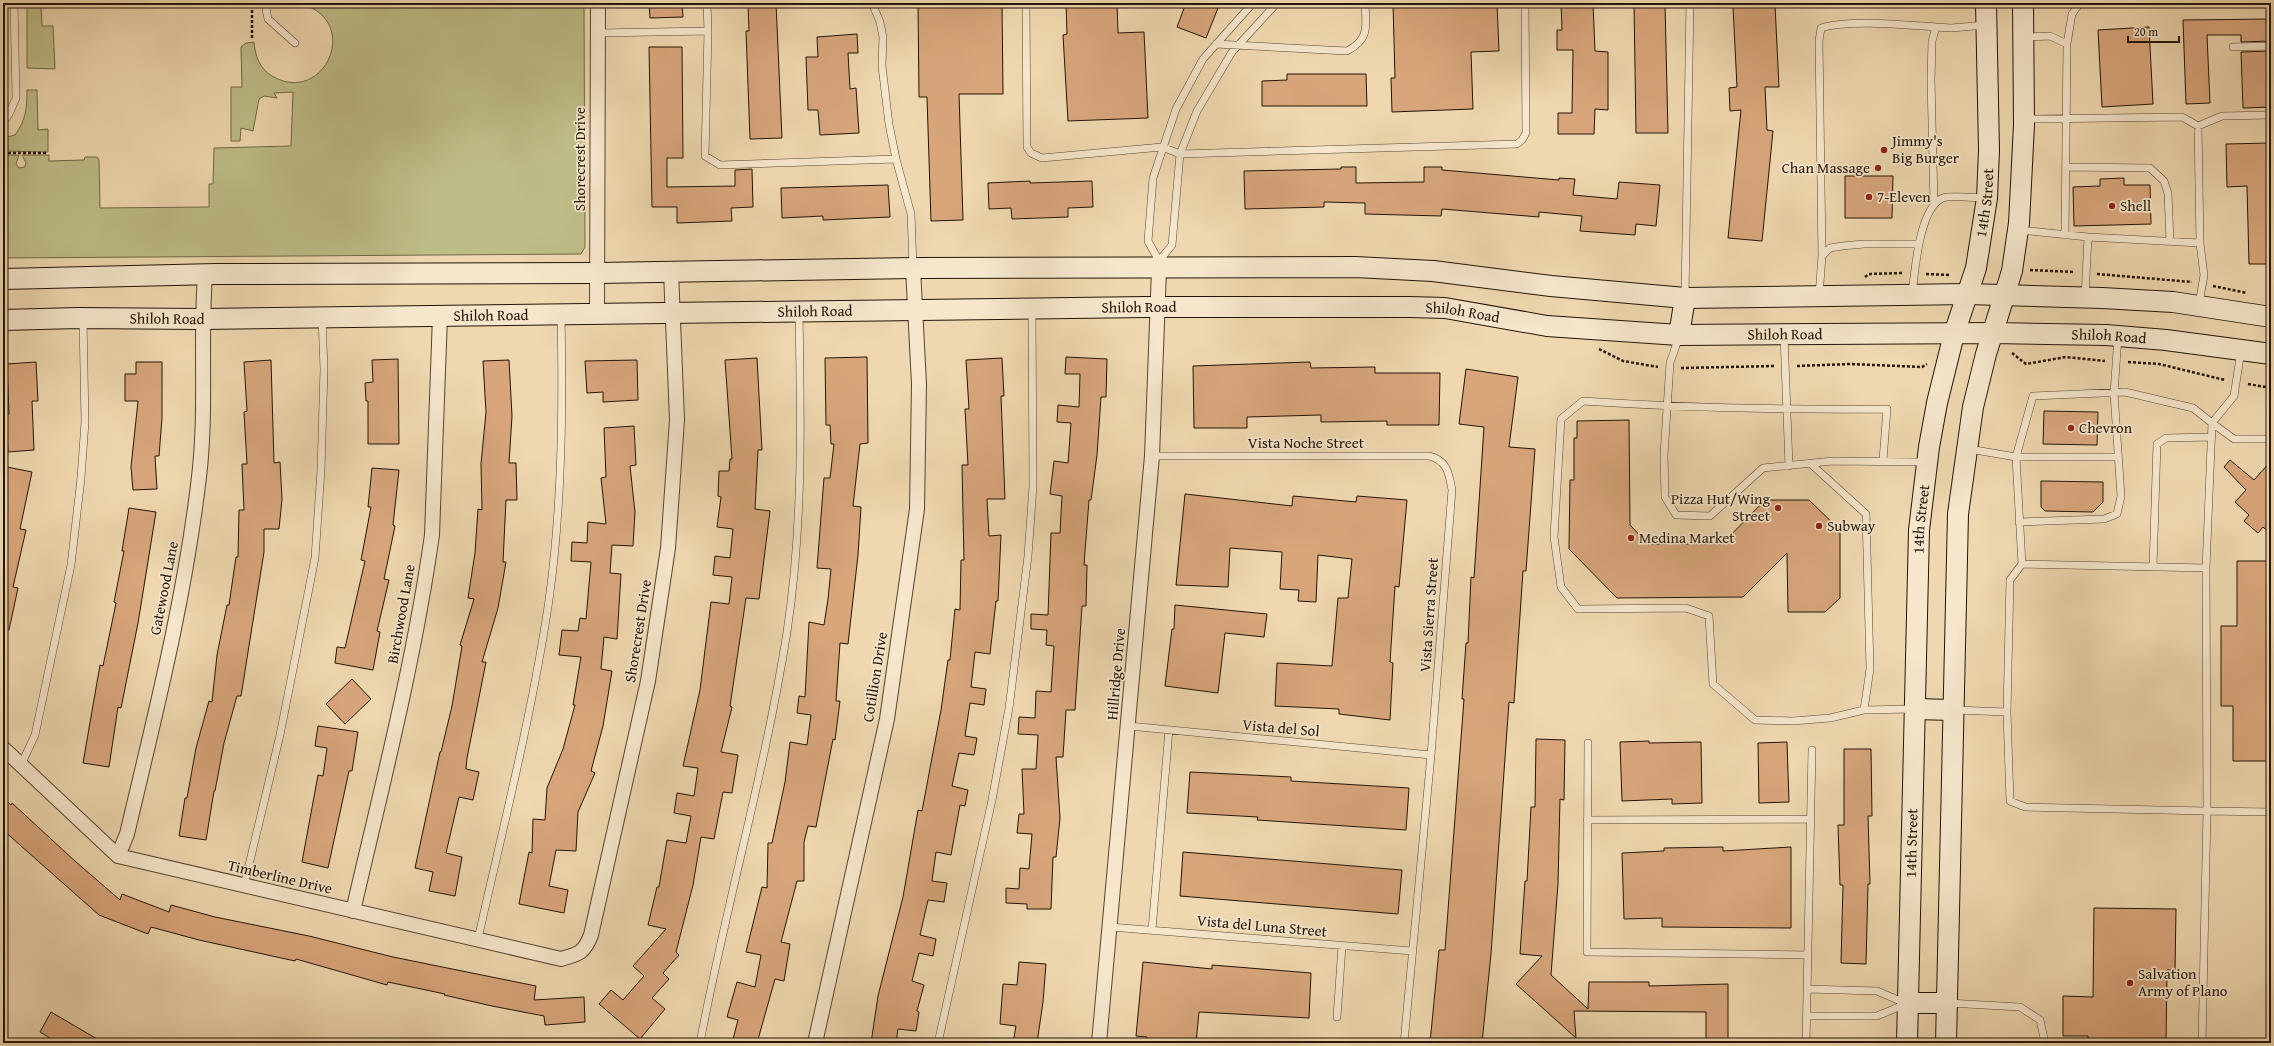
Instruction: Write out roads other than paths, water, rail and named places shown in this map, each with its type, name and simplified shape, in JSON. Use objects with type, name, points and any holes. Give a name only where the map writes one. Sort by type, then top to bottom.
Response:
[{"type":"main road","name":"14th Street","points":[[1907,1043],[1917,563],[1927,462],[1937,403],[1954,334],[1976,268],[1987,198],[1989,150],[1986,3]]},
{"type":"main road","points":[[1946,1043],[1952,710],[1958,514],[1975,400],[1992,333],[2006,295],[2018,230],[2023,177],[2023,3]]},
{"type":"main road","points":[[3,279],[205,275],[597,273],[1159,265],[1363,267],[1433,271],[1551,286],[1685,298],[1968,294],[2084,297],[2198,306],[2271,317]]},
{"type":"main road","points":[[1680,335],[1685,298]]},
{"type":"main road","name":"Shiloh Road","points":[[3,320],[82,318],[322,318],[1157,307],[1445,308],[1547,326],[1680,335],[1992,333],[2118,336],[2271,354]]},
{"type":"main road","points":[[1915,709],[1952,710]]},
{"type":"main road","points":[[1907,1003],[1947,1003]]},
{"type":"street","name":"Shorecrest Drive","points":[[596,314],[598,3]]},
{"type":"street","name":"Hillridge Drive","points":[[1099,1043],[1129,726],[1152,456],[1159,265]]},
{"type":"street","name":"Cotillion Drive","points":[[815,1043],[887,719],[917,510],[919,384],[913,268]]},
{"type":"street","name":"Shorecrest Drive","points":[[586,948],[591,935],[648,681],[668,548],[677,420],[671,271]]},
{"type":"street","name":"Gatewood Lane","points":[[118,856],[127,834],[184,590],[199,476],[203,374],[202,319],[205,275]]},
{"type":"street","name":"Birchwood Lane","points":[[353,911],[411,661],[432,535],[440,316]]},
{"type":"street","name":"Timberline Drive","points":[[3,748],[118,856],[561,959],[578,954],[586,948]]},
{"type":"lane","points":[[3,123],[16,98],[14,3]]},
{"type":"lane","points":[[265,3],[268,19],[295,43]]},
{"type":"lane","points":[[707,3],[708,30],[705,156],[720,165],[896,159]]},
{"type":"lane","points":[[872,3],[880,22],[883,37],[882,66],[896,159],[911,214],[913,268]]},
{"type":"lane","points":[[1026,3],[1027,147],[1031,153],[1042,158],[1162,147],[1180,154],[1517,144],[1526,134],[1525,3]]},
{"type":"lane","points":[[1159,265],[1148,241],[1153,178],[1162,147],[1176,109],[1191,77],[1216,44],[1253,3]]},
{"type":"lane","points":[[1159,265],[1172,245],[1180,154],[1207,92],[1237,46],[1277,3]]},
{"type":"lane","points":[[1216,44],[1347,51],[1361,42],[1366,33],[1365,3]]},
{"type":"lane","points":[[1685,298],[1690,3]]},
{"type":"lane","points":[[2065,235],[2067,44],[2072,14],[2080,3]]},
{"type":"lane","points":[[1819,296],[1822,256],[1819,41],[1821,28],[1830,25],[1883,24],[1951,28],[1987,24]]},
{"type":"lane","points":[[1912,295],[1918,244],[1934,204],[1931,80],[1932,41],[1936,27]]},
{"type":"lane","points":[[598,33],[708,30]]},
{"type":"lane","points":[[2024,37],[2050,36],[2067,44]]},
{"type":"lane","points":[[2233,47],[2271,46]]},
{"type":"lane","points":[[2198,126],[2222,116],[2271,115]]},
{"type":"lane","points":[[2024,119],[2182,117],[2198,126]]},
{"type":"lane","points":[[2198,126],[2200,243],[2204,275],[2198,306]]},
{"type":"lane","points":[[2066,167],[2150,168],[2164,181],[2168,193],[2170,241]]},
{"type":"lane","points":[[1934,204],[1944,198],[1987,198]]},
{"type":"lane","points":[[2018,230],[2088,237],[2200,243]]},
{"type":"lane","points":[[2084,297],[2088,237]]},
{"type":"lane","points":[[1822,256],[1830,248],[1842,246],[1864,244],[1918,244]]},
{"type":"lane","points":[[938,1043],[992,800],[1010,700],[1028,556],[1033,486],[1032,309]]},
{"type":"lane","points":[[700,1043],[756,798],[787,632],[798,524],[800,449],[799,312]]},
{"type":"lane","points":[[478,939],[516,781],[549,600],[561,461],[560,315]]},
{"type":"lane","points":[[21,765],[35,735],[71,565],[82,478],[85,422],[82,318]]},
{"type":"lane","points":[[244,886],[280,735],[315,558],[321,470],[324,369],[322,318]]},
{"type":"lane","points":[[1680,335],[1670,363],[1666,407],[1665,497],[1676,515],[1710,516],[1763,468],[1883,460],[1927,462]]},
{"type":"lane","points":[[1784,335],[1789,466]]},
{"type":"lane","points":[[2020,522],[2104,519],[2117,514],[2121,496],[2114,393],[2118,336]]},
{"type":"lane","points":[[2202,1043],[2207,811],[2206,568],[2212,423],[2234,396],[2241,350]]},
{"type":"lane","points":[[2271,439],[2234,439],[2193,408],[2125,392],[2033,396],[2016,457],[2022,564],[2010,580],[2007,712],[2010,801],[2025,807],[2271,812]]},
{"type":"lane","points":[[1883,460],[1887,409],[1787,410],[1666,407],[1583,401],[1560,419],[1554,537],[1561,587],[1578,609],[1686,608],[1709,616],[1713,684],[1755,720],[1793,721],[1823,718],[1864,710],[1915,709]]},
{"type":"lane","points":[[2153,567],[2157,444],[2170,437],[2212,437]]},
{"type":"lane","points":[[1967,449],[2016,457],[2118,457]]},
{"type":"lane","name":"Vista Noche Street","points":[[1152,456],[1429,456],[1438,458],[1446,465],[1450,476]]},
{"type":"lane","points":[[1811,464],[1866,514],[1870,669],[1864,710]]},
{"type":"lane","name":"Vista Sierra Street","points":[[1404,1043],[1432,755],[1452,490],[1450,476]]},
{"type":"lane","points":[[2022,564],[2206,568]]},
{"type":"lane","points":[[1952,710],[2007,712]]},
{"type":"lane","name":"Vista del Sol","points":[[1129,726],[1432,755]]},
{"type":"lane","points":[[1152,930],[1169,730]]},
{"type":"lane","points":[[1588,743],[1587,952],[1808,955]]},
{"type":"lane","points":[[1806,1043],[1812,750]]},
{"type":"lane","points":[[1587,820],[1810,819]]},
{"type":"lane","name":"Vista del Luna Street","points":[[1110,927],[1412,951]]},
{"type":"lane","points":[[1337,1017],[1342,946]]},
{"type":"lane","points":[[1807,989],[1877,991],[1907,1003]]},
{"type":"lane","points":[[1807,1016],[1877,1016],[1907,1003]]},
{"type":"lane","points":[[1947,1003],[2020,1007],[2040,1020],[2045,1043]]},
{"type":"place","name":"Jimmy's Big Burger","points":[[1884,150]]},
{"type":"place","name":"Chan Massage","points":[[1878,168]]},
{"type":"place","name":"7-Eleven","points":[[1869,197]]},
{"type":"place","name":"Shell","points":[[2112,206]]},
{"type":"place","name":"Chevron","points":[[2071,428]]},
{"type":"place","name":"Pizza Hut/Wing Street","points":[[1778,508]]},
{"type":"place","name":"Subway","points":[[1819,526]]},
{"type":"place","name":"Medina Market","points":[[1631,538]]},
{"type":"place","name":"Salvation Army of Plano","points":[[2130,983]]}]
